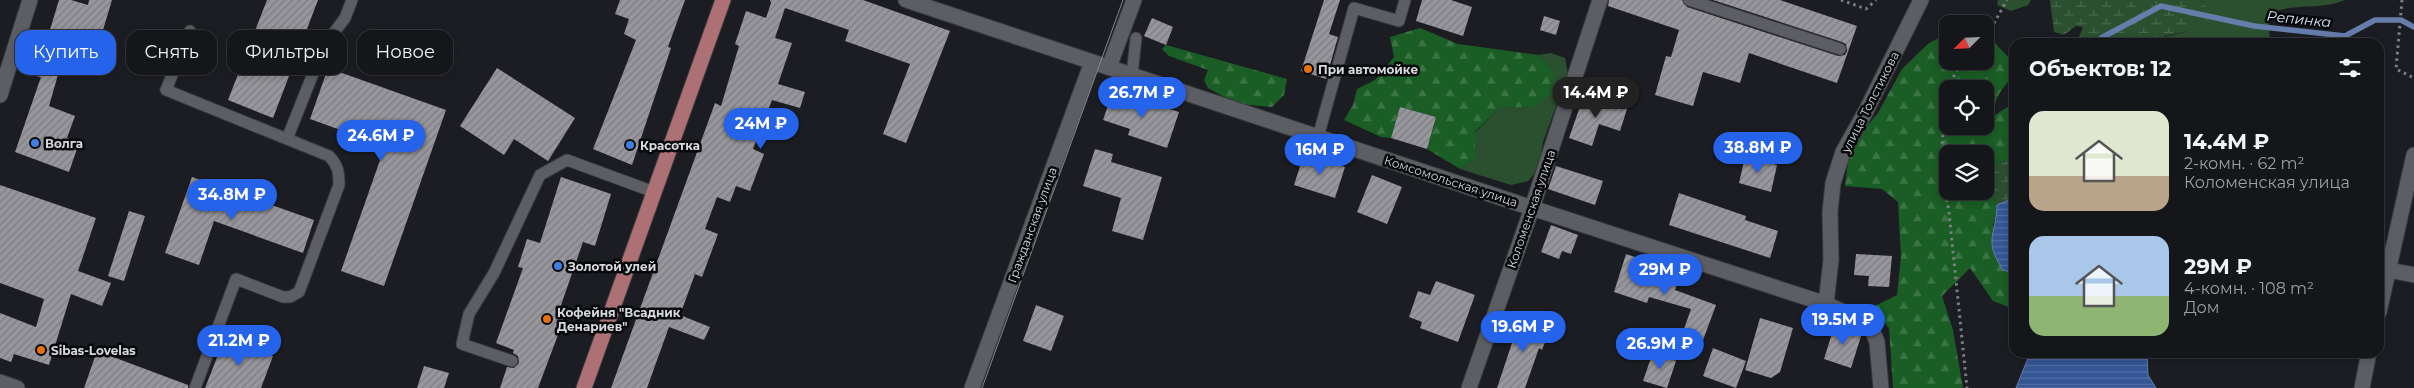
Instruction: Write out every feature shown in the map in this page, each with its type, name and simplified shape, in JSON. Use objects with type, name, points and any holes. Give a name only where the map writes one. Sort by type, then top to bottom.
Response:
[{"type":"main road","points":[[584,388],[722,0]]},
{"type":"street","points":[[0,95],[5,61],[30,0]]},
{"type":"street","name":"Комсомольская улица","points":[[906,0],[1826,304]]},
{"type":"street","points":[[1109,67],[1134,0]]},
{"type":"street","name":"Коломенская улица","points":[[1469,388],[1532,208],[1600,0]]},
{"type":"street","name":"улица Толстикова","points":[[1826,304],[1832,260],[1830,212],[1833,183],[1843,152],[1866,111],[1921,0]]},
{"type":"street","name":"Гражданская улица","points":[[972,388],[1092,62]]},
{"type":"street","points":[[2384,293],[2414,155]]},
{"type":"street","points":[[2390,270],[2414,275]]},
{"type":"street","points":[[1826,304],[1870,324],[1877,342],[1881,388]]},
{"type":"street","points":[[2362,388],[2368,358]]},
{"type":"street","points":[[0,382],[17,388]]},
{"type":"lane","points":[[287,139],[324,46],[346,18],[352,0]]},
{"type":"lane","points":[[1318,137],[1354,8],[1399,21],[1405,0]]},
{"type":"lane","points":[[1689,0],[1840,49]]},
{"type":"lane","points":[[1132,75],[1136,38]]},
{"type":"lane","points":[[172,75],[166,90],[329,156],[337,163],[338,185],[299,292],[290,297],[283,297],[236,279],[195,388]]},
{"type":"lane","points":[[512,361],[462,344],[469,314],[494,273],[540,175],[567,160],[654,192]]},
{"type":"path","points":[[1840,0],[1866,9],[1876,0]]},
{"type":"path","points":[[1994,24],[2007,0]]},
{"type":"path","points":[[2402,0],[2396,69],[2414,78]]},
{"type":"path","points":[[1943,135],[1941,166],[1949,212],[1967,388]]},
{"type":"green space","points":[[1998,0],[2031,0],[2028,5],[2011,11],[1997,5]]},
{"type":"green space","points":[[2050,0],[2202,0],[2213,17],[2188,31],[2164,36],[2164,38],[2079,38],[2083,27],[2076,26],[2064,35],[2054,32]]},
{"type":"green space","points":[[2202,0],[2345,0],[2325,5],[2287,8],[2268,14],[2270,38],[2164,38],[2188,31],[2212,17]]},
{"type":"green space","points":[[1420,28],[1458,44],[1538,55],[1554,72],[1550,94],[1534,107],[1499,108],[1475,132],[1475,159],[1460,169],[1427,149],[1436,117],[1400,107],[1391,138],[1381,137],[1344,120],[1353,105],[1357,89],[1375,80],[1394,57],[1390,37]]},
{"type":"green space","points":[[1939,38],[1939,70],[1994,70],[1994,42],[2009,58],[2009,80],[1997,99],[1995,115],[2009,106],[2009,160],[1994,165],[1994,145],[1939,145],[1939,200],[1994,200],[1997,205],[1993,225],[2003,270],[2009,272],[2009,307],[1993,301],[1970,268],[1942,296],[1953,330],[1963,388],[1893,388],[1889,328],[1871,308],[1897,295],[1901,256],[1898,202],[1882,189],[1845,186],[1850,146],[1878,113],[1902,69],[1929,43]]},
{"type":"green space","points":[[1166,45],[1287,79],[1284,95],[1272,107],[1237,104],[1208,88],[1204,80],[1208,70],[1169,56],[1162,49]]},
{"type":"green space","points":[[1551,53],[1565,58],[1568,74],[1543,142],[1538,170],[1528,181],[1511,185],[1460,169],[1475,159],[1475,133],[1499,108],[1533,107],[1554,72],[1538,55]]},
{"type":"green space","points":[[2009,160],[2009,200],[1997,205],[1994,200],[1994,165]]},
{"type":"water","points":[[2009,200],[2009,272],[2003,270],[1993,251],[1992,238],[1997,205]]},
{"type":"water","points":[[2028,358],[2147,358],[2148,375],[2156,388],[2016,388]]},
{"type":"building","points":[[59,0],[71,0],[88,5],[89,0],[112,0],[103,30],[50,30]]},
{"type":"building","points":[[267,0],[318,0],[307,30],[255,30]]},
{"type":"building","points":[[620,0],[685,0],[668,47],[671,48],[632,165],[593,149],[636,40],[624,34],[629,19],[615,14]]},
{"type":"building","points":[[770,0],[863,0],[950,31],[906,143],[883,134],[910,64],[845,41],[849,30],[785,8],[775,38],[792,43],[778,84],[805,92],[800,108],[772,100],[753,149],[764,154],[750,191],[736,186],[730,202],[717,197],[705,229],[718,234],[702,277],[695,274],[680,315],[710,327],[704,340],[669,327],[647,388],[611,388],[715,103],[721,106],[739,46],[735,44],[746,11],[766,18],[771,3]]},
{"type":"building","points":[[1324,0],[1340,0],[1329,34],[1338,37],[1326,79],[1301,71]]},
{"type":"building","points":[[1422,0],[1451,0],[1472,7],[1463,36],[1416,21]]},
{"type":"building","points":[[1609,0],[1682,0],[1687,7],[1838,56],[1845,55],[1847,51],[1846,44],[1713,0],[1780,0],[1857,26],[1837,83],[1749,53],[1740,83],[1703,72],[1693,106],[1655,95],[1666,56],[1671,57],[1679,30],[1608,6]]},
{"type":"building","points":[[1544,16],[1560,21],[1556,35],[1540,30]]},
{"type":"building","points":[[1152,18],[1173,27],[1166,45],[1144,36]]},
{"type":"building","points":[[497,68],[575,118],[548,161],[514,139],[504,155],[460,126]]},
{"type":"building","points":[[58,75],[49,106],[75,116],[67,138],[79,143],[69,172],[15,152],[41,77],[36,76]]},
{"type":"building","points":[[238,75],[289,75],[273,118],[228,100]]},
{"type":"building","points":[[326,75],[347,75],[446,110],[384,286],[341,271],[385,146],[310,119]]},
{"type":"building","points":[[1113,91],[1179,112],[1167,148],[1128,135],[1130,129],[1103,120]]},
{"type":"building","points":[[1584,95],[1627,109],[1620,131],[1599,124],[1592,146],[1569,138]]},
{"type":"building","points":[[1400,107],[1436,117],[1427,149],[1391,138]]},
{"type":"building","points":[[1095,149],[1113,154],[1111,162],[1162,177],[1143,240],[1112,231],[1121,198],[1083,186]]},
{"type":"building","points":[[1304,154],[1345,167],[1335,198],[1294,185]]},
{"type":"building","points":[[1745,157],[1777,165],[1771,192],[1739,183]]},
{"type":"building","points":[[1556,166],[1603,181],[1595,205],[1548,189]]},
{"type":"building","points":[[1372,175],[1402,187],[1387,224],[1357,212]]},
{"type":"building","points":[[192,177],[314,220],[303,253],[214,221],[199,265],[165,253]]},
{"type":"building","points":[[561,177],[611,194],[595,246],[583,242],[560,308],[567,311],[538,388],[500,388],[507,367],[514,368],[519,363],[518,356],[513,353],[514,350],[496,343],[523,268],[518,267],[527,239],[540,243]]},
{"type":"building","points":[[0,185],[96,218],[78,271],[111,283],[102,306],[71,294],[49,365],[14,354],[11,362],[0,358],[0,313],[36,327],[44,299],[0,283]]},
{"type":"building","points":[[1679,193],[1746,216],[1745,220],[1778,231],[1770,258],[1669,225]]},
{"type":"building","points":[[129,211],[145,216],[124,281],[108,276]]},
{"type":"building","points":[[1551,225],[1578,235],[1571,254],[1562,251],[1559,259],[1541,252]]},
{"type":"building","points":[[1626,254],[1659,265],[1658,268],[1680,274],[1675,290],[1716,305],[1699,351],[1679,343],[1691,309],[1649,297],[1647,303],[1614,292]]},
{"type":"building","points":[[1856,254],[1892,256],[1889,287],[1868,286],[1869,276],[1854,275]]},
{"type":"building","points":[[1436,281],[1475,295],[1458,342],[1420,328],[1422,322],[1409,317],[1418,291],[1430,295]]},
{"type":"building","points":[[1036,305],[1064,316],[1051,351],[1023,341]]},
{"type":"building","points":[[1521,316],[1551,327],[1542,350],[1539,348],[1525,388],[1497,388]]},
{"type":"building","points":[[1760,318],[1793,328],[1780,372],[1771,378],[1745,370]]},
{"type":"building","points":[[1835,324],[1862,333],[1851,368],[1824,359]]},
{"type":"building","points":[[225,337],[273,356],[261,388],[205,388]]},
{"type":"building","points":[[1713,348],[1746,361],[1736,388],[1703,376]]},
{"type":"building","points":[[97,351],[188,385],[188,388],[84,388]]},
{"type":"building","points":[[1653,352],[1676,361],[1667,388],[1643,381]]},
{"type":"building","points":[[424,366],[449,373],[444,388],[417,388]]},
{"type":"waterway","name":"Репинка","points":[[2101,38],[2161,6],[2254,26],[2345,36],[2375,20],[2401,20],[2414,27]]},
{"type":"tram line","points":[[982,388],[1123,0]]},
{"type":"place","name":"При автомойке","points":[[1308,69]]},
{"type":"place","name":"Волга","points":[[35,143]]},
{"type":"place","name":"Красотка","points":[[630,145]]},
{"type":"place","name":"Золотой улей","points":[[558,266]]},
{"type":"place","name":"Кофейня \"Всадник Денариев\"","points":[[547,319]]},
{"type":"place","name":"Sibas-Lovelas","points":[[41,350]]}]
